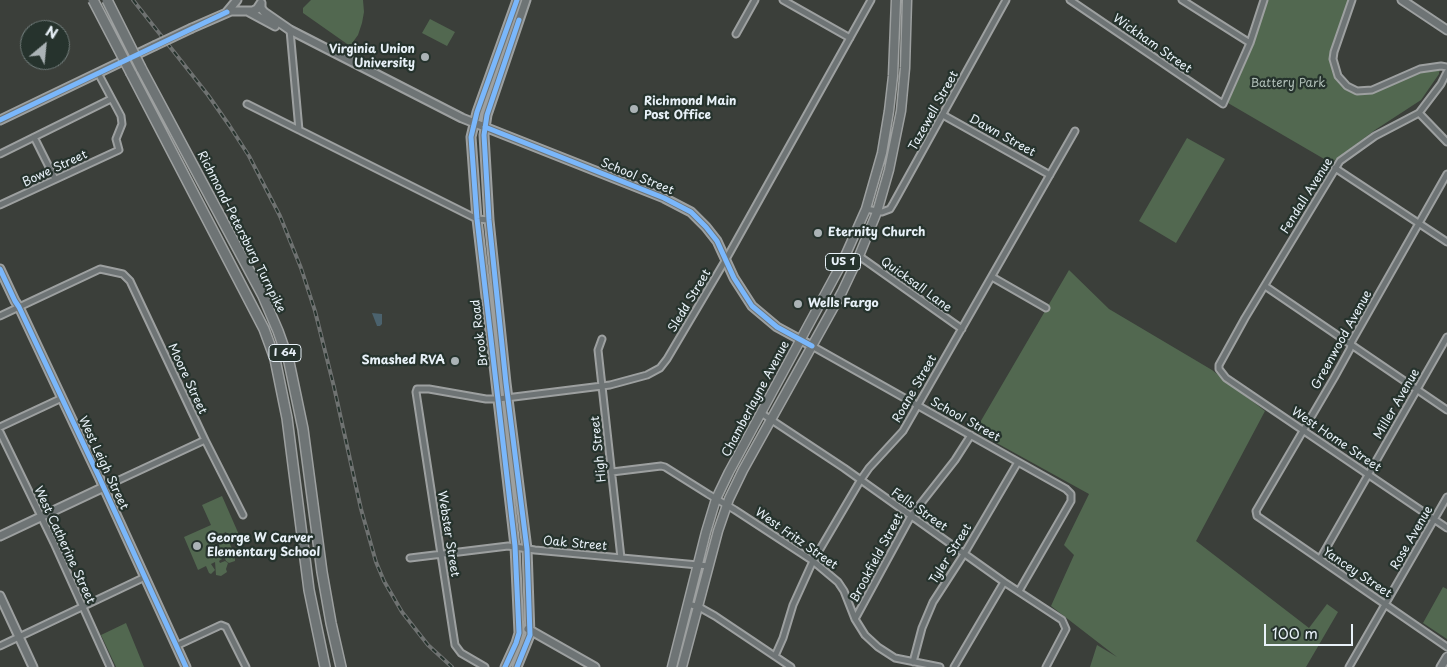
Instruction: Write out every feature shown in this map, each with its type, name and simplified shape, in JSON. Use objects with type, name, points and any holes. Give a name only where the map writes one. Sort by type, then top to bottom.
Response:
[{"type":"highway","name":"Richmond-Petersburg Turnpike","points":[[93,0],[264,329],[275,359],[287,418],[308,590],[325,667]]},
{"type":"highway","name":"Richmond-Petersburg Turnpike","points":[[107,0],[262,296],[278,331],[289,362],[304,429],[322,572],[341,667]]},
{"type":"main road","points":[[227,12],[238,0],[240,5],[247,11],[274,25],[290,30]]},
{"type":"main road","name":"Brook Road","points":[[505,667],[518,638],[515,546],[477,219],[471,142],[474,123],[517,0]]},
{"type":"main road","name":"Brook Road","points":[[517,667],[529,641],[530,630],[526,549],[507,398],[484,150],[487,115],[526,0]]},
{"type":"main road","name":"Chamberlayne Avenue","points":[[672,667],[716,499],[846,255],[866,209],[882,153],[890,110],[896,0]]},
{"type":"main road","name":"Chamberlayne Avenue","points":[[682,667],[727,505],[743,470],[812,346],[859,256],[877,212],[890,170],[901,111],[905,68],[907,0]]},
{"type":"main road","points":[[1402,0],[1447,30]]},
{"type":"main road","points":[[0,120],[227,12],[257,9],[261,2]]},
{"type":"main road","points":[[261,2],[261,8],[264,12],[290,30]]},
{"type":"main road","name":"School Street","points":[[290,30],[474,123],[680,206],[696,216],[717,241],[740,289],[752,306],[771,323],[812,346]]},
{"type":"main road","name":"West Leigh Street","points":[[0,269],[104,487],[186,667]]},
{"type":"main road","points":[[0,536],[104,487]]},
{"type":"main road","points":[[0,596],[33,667]]},
{"type":"main road","points":[[519,624],[595,667]]},
{"type":"main road","name":"Chamberlayne Avenue","points":[[687,667],[689,645]]},
{"type":"main road","points":[[1441,667],[1447,658]]},
{"type":"street","points":[[736,34],[755,0]]},
{"type":"street","points":[[783,0],[850,38]]},
{"type":"street","name":"Sledd Street","points":[[417,389],[498,399],[602,386],[648,375],[660,368],[726,261],[871,0]]},
{"type":"street","name":"Tazewell Street","points":[[877,212],[886,211],[894,204],[1006,0]]},
{"type":"street","name":"Wickham Street","points":[[1070,0],[1223,104],[1250,43]]},
{"type":"street","points":[[1182,0],[1250,43],[1264,0]]},
{"type":"street","points":[[1352,0],[1333,59],[1338,76],[1347,86],[1357,91],[1372,90],[1420,69],[1447,67]]},
{"type":"street","points":[[290,30],[299,130]]},
{"type":"street","name":"Fendall Avenue","points":[[1219,365],[1340,161],[1375,136],[1419,113],[1441,84],[1447,72]]},
{"type":"street","points":[[0,154],[111,99],[98,73]]},
{"type":"street","name":"Bowe Street","points":[[0,205],[119,150],[116,139],[122,124],[121,116],[111,99]]},
{"type":"street","points":[[247,104],[477,219],[489,220]]},
{"type":"street","points":[[1419,113],[1447,142]]},
{"type":"street","name":"Dawn Street","points":[[943,115],[1050,175]]},
{"type":"street","name":"Roane Street","points":[[775,656],[783,638],[793,605],[813,561],[860,481],[869,468],[895,441],[918,406],[1074,131]]},
{"type":"street","points":[[34,137],[55,180]]},
{"type":"street","points":[[1335,168],[1447,242]]},
{"type":"street","name":"Greenwood Avenue","points":[[1257,516],[1256,511],[1338,370],[1447,174]]},
{"type":"street","points":[[866,209],[877,212]]},
{"type":"street","name":"Quicksall Lane","points":[[859,256],[962,329]]},
{"type":"street","name":"Moore Street","points":[[19,307],[100,269],[124,274],[129,280],[243,515]]},
{"type":"street","points":[[992,277],[1046,308]]},
{"type":"street","points":[[1265,286],[1447,410]]},
{"type":"street","points":[[0,316],[19,307]]},
{"type":"street","name":"Miller Avenue","points":[[1320,560],[1447,337]]},
{"type":"street","name":"High Street","points":[[602,339],[598,350],[621,558]]},
{"type":"street","name":"School Street","points":[[812,346],[1066,488],[1071,500],[1019,591]]},
{"type":"street","name":"West Home Street","points":[[1219,365],[1220,373],[1226,378],[1447,528]]},
{"type":"street","name":"Webster Street","points":[[417,389],[455,645],[461,653],[486,667]]},
{"type":"street","points":[[0,427],[62,398]]},
{"type":"street","name":"Fells Street","points":[[761,413],[1004,582],[1062,620],[1066,629],[1046,667]]},
{"type":"street","name":"West Catherine Street","points":[[0,432],[110,667]]},
{"type":"street","name":"Brookfield Street","points":[[855,619],[911,516],[951,466],[971,435]]},
{"type":"street","points":[[104,487],[205,440]]},
{"type":"street","name":"Tyler Street","points":[[913,662],[922,628],[933,602],[964,554],[1018,462]]},
{"type":"street","name":"West Fritz Street","points":[[612,472],[663,466],[813,561],[838,582],[844,591],[855,619],[865,635],[878,647],[895,658],[940,667]]},
{"type":"street","name":"Rose Avenue","points":[[1349,667],[1447,497]]},
{"type":"street","name":"Yancey Street","points":[[1257,516],[1447,647]]},
{"type":"street","name":"Oak Street","points":[[410,558],[440,553],[515,546],[526,549],[709,566]]},
{"type":"street","points":[[0,646],[145,577]]},
{"type":"street","points":[[954,667],[1004,582]]},
{"type":"street","points":[[688,604],[699,607],[715,616],[791,667]]},
{"type":"street","points":[[176,646],[221,625],[226,627],[246,667]]},
{"type":"green space","points":[[311,0],[363,0],[364,12],[362,23],[358,35],[350,46],[303,13],[303,8]]},
{"type":"green space","name":"Battery Park","points":[[1266,0],[1349,0],[1331,58],[1334,75],[1342,86],[1350,91],[1367,94],[1373,93],[1409,75],[1436,69],[1440,71],[1439,74],[1421,100],[1375,130],[1331,163],[1228,103],[1254,42]]},
{"type":"green space","points":[[430,19],[455,32],[447,46],[422,33]]},
{"type":"green space","points":[[1187,138],[1225,159],[1176,243],[1139,221]]},
{"type":"green space","points":[[1069,270],[1109,309],[1212,370],[1265,411],[1196,541],[1309,628],[1327,604],[1338,612],[1306,667],[1090,667],[1097,645],[1117,657],[1051,606],[1074,555],[1064,545],[1089,494],[975,431]]},
{"type":"green space","points":[[222,496],[240,537],[231,542],[226,532],[213,538],[217,548],[222,540],[229,542],[235,555],[235,561],[229,563],[226,561],[221,548],[218,549],[222,559],[219,561],[220,563],[225,561],[228,563],[227,572],[221,576],[216,575],[215,562],[211,564],[215,570],[211,574],[206,566],[198,570],[184,537],[211,525],[202,505]]},
{"type":"green space","points":[[1443,587],[1447,589],[1447,639],[1423,623]]},
{"type":"green space","points":[[126,623],[144,667],[116,667],[101,635]]},
{"type":"water","points":[[372,313],[382,314],[382,324],[380,326],[377,326]]},
{"type":"railway","points":[[133,0],[208,95],[229,125],[249,156],[280,216],[301,268],[315,311],[361,509],[376,562],[384,581],[402,612],[428,645],[452,667]]},
{"type":"cycle path","points":[[505,667],[519,633],[515,546],[477,219],[471,137],[477,112],[517,0]]},
{"type":"cycle path","points":[[0,120],[227,12]]},
{"type":"cycle path","points":[[517,667],[530,635],[527,549],[506,383],[489,220],[484,135],[487,115],[519,20]]},
{"type":"cycle path","points":[[485,127],[664,198],[691,212],[717,241],[734,278],[752,306],[777,327],[812,346]]},
{"type":"cycle path","points":[[0,269],[99,477],[186,667]]},
{"type":"place","name":"Virginia Union University","points":[[425,57]]},
{"type":"place","name":"Richmond Main Post Office","points":[[634,109]]},
{"type":"place","name":"Eternity Church","points":[[818,233]]},
{"type":"place","name":"Wells Fargo","points":[[798,304]]},
{"type":"place","name":"Smashed RVA","points":[[455,361]]},
{"type":"place","name":"George W Carver Elementary School","points":[[197,546]]}]
